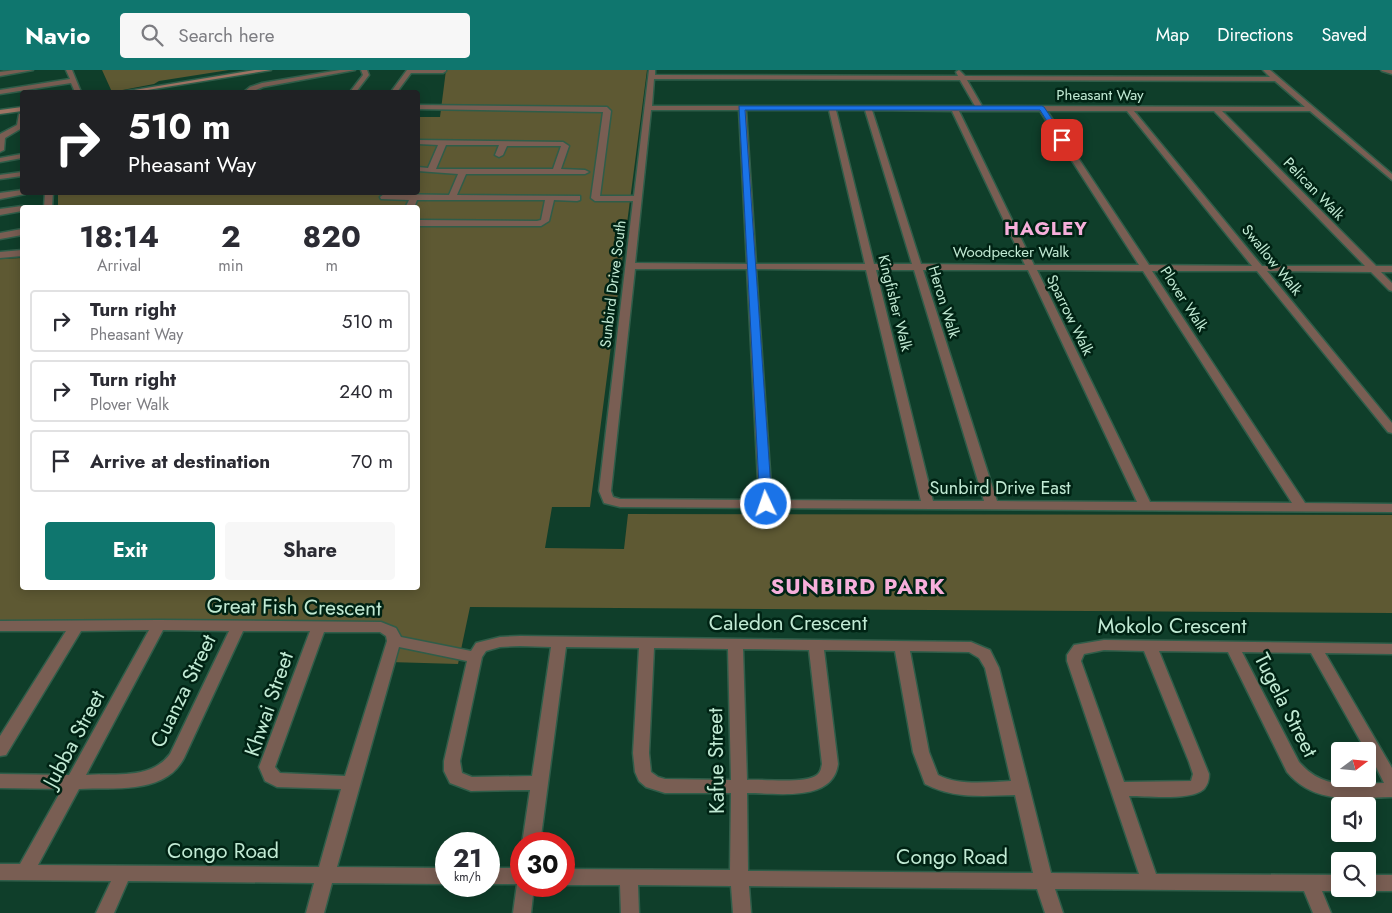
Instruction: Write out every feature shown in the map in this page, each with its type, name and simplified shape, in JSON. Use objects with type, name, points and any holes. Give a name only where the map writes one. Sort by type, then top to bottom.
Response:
[{"type":"street","points":[[0,74],[30,70]]},
{"type":"street","points":[[68,70],[77,90]]},
{"type":"street","points":[[138,90],[268,70]]},
{"type":"street","points":[[250,90],[262,84],[287,84],[319,72],[352,70]]},
{"type":"street","points":[[354,90],[366,74],[364,70]]},
{"type":"street","points":[[958,70],[979,108]]},
{"type":"street","points":[[1266,70],[1392,178]]},
{"type":"street","points":[[1384,70],[1392,72]]},
{"type":"street","points":[[396,90],[410,71],[443,71]]},
{"type":"street","points":[[652,74],[962,78],[1277,79]]},
{"type":"street","name":"Sunbird Drive South","points":[[608,500],[604,491],[652,74]]},
{"type":"street","points":[[256,76],[262,84]]},
{"type":"street","points":[[0,92],[73,81]]},
{"type":"street","points":[[420,107],[604,109],[607,111],[595,198],[638,199]]},
{"type":"street","name":"Pheasant Way","points":[[648,108],[1312,109]]},
{"type":"street","points":[[742,108],[750,267],[766,504]]},
{"type":"street","name":"Kingfisher Walk","points":[[832,108],[928,505]]},
{"type":"street","name":"Heron Walk","points":[[868,108],[992,506]]},
{"type":"street","name":"Sparrow Walk","points":[[955,108],[1146,506]]},
{"type":"street","name":"Plover Walk","points":[[1042,108],[1301,507]]},
{"type":"street","name":"Swallow Walk","points":[[1128,108],[1392,430]]},
{"type":"street","name":"Pelican Walk","points":[[1216,109],[1392,288]]},
{"type":"street","points":[[0,112],[20,112]]},
{"type":"street","points":[[0,150],[3,133],[20,126]]},
{"type":"street","points":[[3,133],[20,133]]},
{"type":"street","points":[[420,142],[563,144],[565,146],[556,172]]},
{"type":"street","points":[[431,171],[443,143]]},
{"type":"street","points":[[499,155],[504,143]]},
{"type":"street","points":[[0,160],[20,156]]},
{"type":"street","points":[[420,171],[585,172]]},
{"type":"street","points":[[452,197],[463,171]]},
{"type":"street","points":[[0,177],[20,174]]},
{"type":"street","points":[[0,196],[20,192]]},
{"type":"street","points":[[384,198],[578,198]]},
{"type":"street","points":[[410,205],[414,198]]},
{"type":"street","points":[[420,223],[538,224],[545,221],[550,198]]},
{"type":"street","points":[[0,212],[20,209]]},
{"type":"street","points":[[0,236],[20,232]]},
{"type":"street","points":[[0,255],[20,253]]},
{"type":"street","name":"Woodpecker Walk","points":[[630,266],[1392,269]]},
{"type":"street","name":"Sunbird Drive East","points":[[608,500],[620,503],[1392,508]]},
{"type":"street","points":[[0,750],[77,625]]},
{"type":"street","name":"Jubba Street","points":[[25,872],[159,625]]},
{"type":"street","name":"Great Fish Crescent","points":[[0,626],[319,626],[390,630],[394,641],[351,783],[315,913]]},
{"type":"street","name":"Cuanza Street","points":[[0,781],[75,782],[141,779],[166,772],[176,758],[238,626]]},
{"type":"street","name":"Khwai Street","points":[[319,626],[267,767],[271,776],[277,780],[351,783]]},
{"type":"street","points":[[394,641],[475,658],[452,761],[452,771],[456,778],[471,784],[539,783]]},
{"type":"street","name":"Caledon Crescent","points":[[475,658],[481,647],[490,644],[520,642],[971,647],[984,654],[992,668],[1044,880],[1054,913]]},
{"type":"street","points":[[533,832],[559,642]]},
{"type":"street","name":"Kafue Street","points":[[734,643],[739,787],[739,878],[742,913]]},
{"type":"street","points":[[647,644],[641,753],[641,766],[644,776],[655,784],[665,786],[739,787],[806,786],[825,779],[830,773],[816,644]]},
{"type":"street","points":[[901,645],[921,752],[931,779],[942,785],[954,787],[1021,788]]},
{"type":"street","name":"Mokolo Crescent","points":[[1150,881],[1074,661],[1074,655],[1080,649],[1089,646],[1392,649]]},
{"type":"street","points":[[1118,790],[1185,789],[1196,786],[1200,782],[1201,774],[1197,762],[1150,647]]},
{"type":"street","name":"Tugela Street","points":[[1233,648],[1293,767],[1306,782],[1322,789],[1392,790]]},
{"type":"street","points":[[1315,648],[1392,783]]},
{"type":"street","name":"Congo Road","points":[[0,872],[435,876]]},
{"type":"street","points":[[105,913],[123,873]]},
{"type":"street","name":"Congo Road","points":[[575,877],[1331,883]]},
{"type":"street","points":[[629,877],[630,913]]},
{"type":"street","points":[[1310,883],[1322,913]]},
{"type":"street","points":[[1376,883],[1392,883]]},
{"type":"street","points":[[522,913],[524,897]]},
{"type":"shaded area","points":[[102,70],[229,70],[159,81],[154,84],[122,90],[111,90]]},
{"type":"shaded area","points":[[446,70],[647,70],[590,507],[552,507],[545,548],[624,549],[628,514],[1392,515],[1392,613],[470,607],[458,664],[389,662],[392,629],[0,625],[0,259],[20,258],[20,590],[420,590],[420,205],[58,205],[58,195],[420,195],[420,117],[440,117]]},
{"type":"district","name":"HAGLEY","points":[[1046,228]]},
{"type":"district","name":"SUNBIRD PARK","points":[[858,586]]},
{"type":"route","points":[[766,504],[750,267],[742,108],[1042,108],[1062,140]]}]
